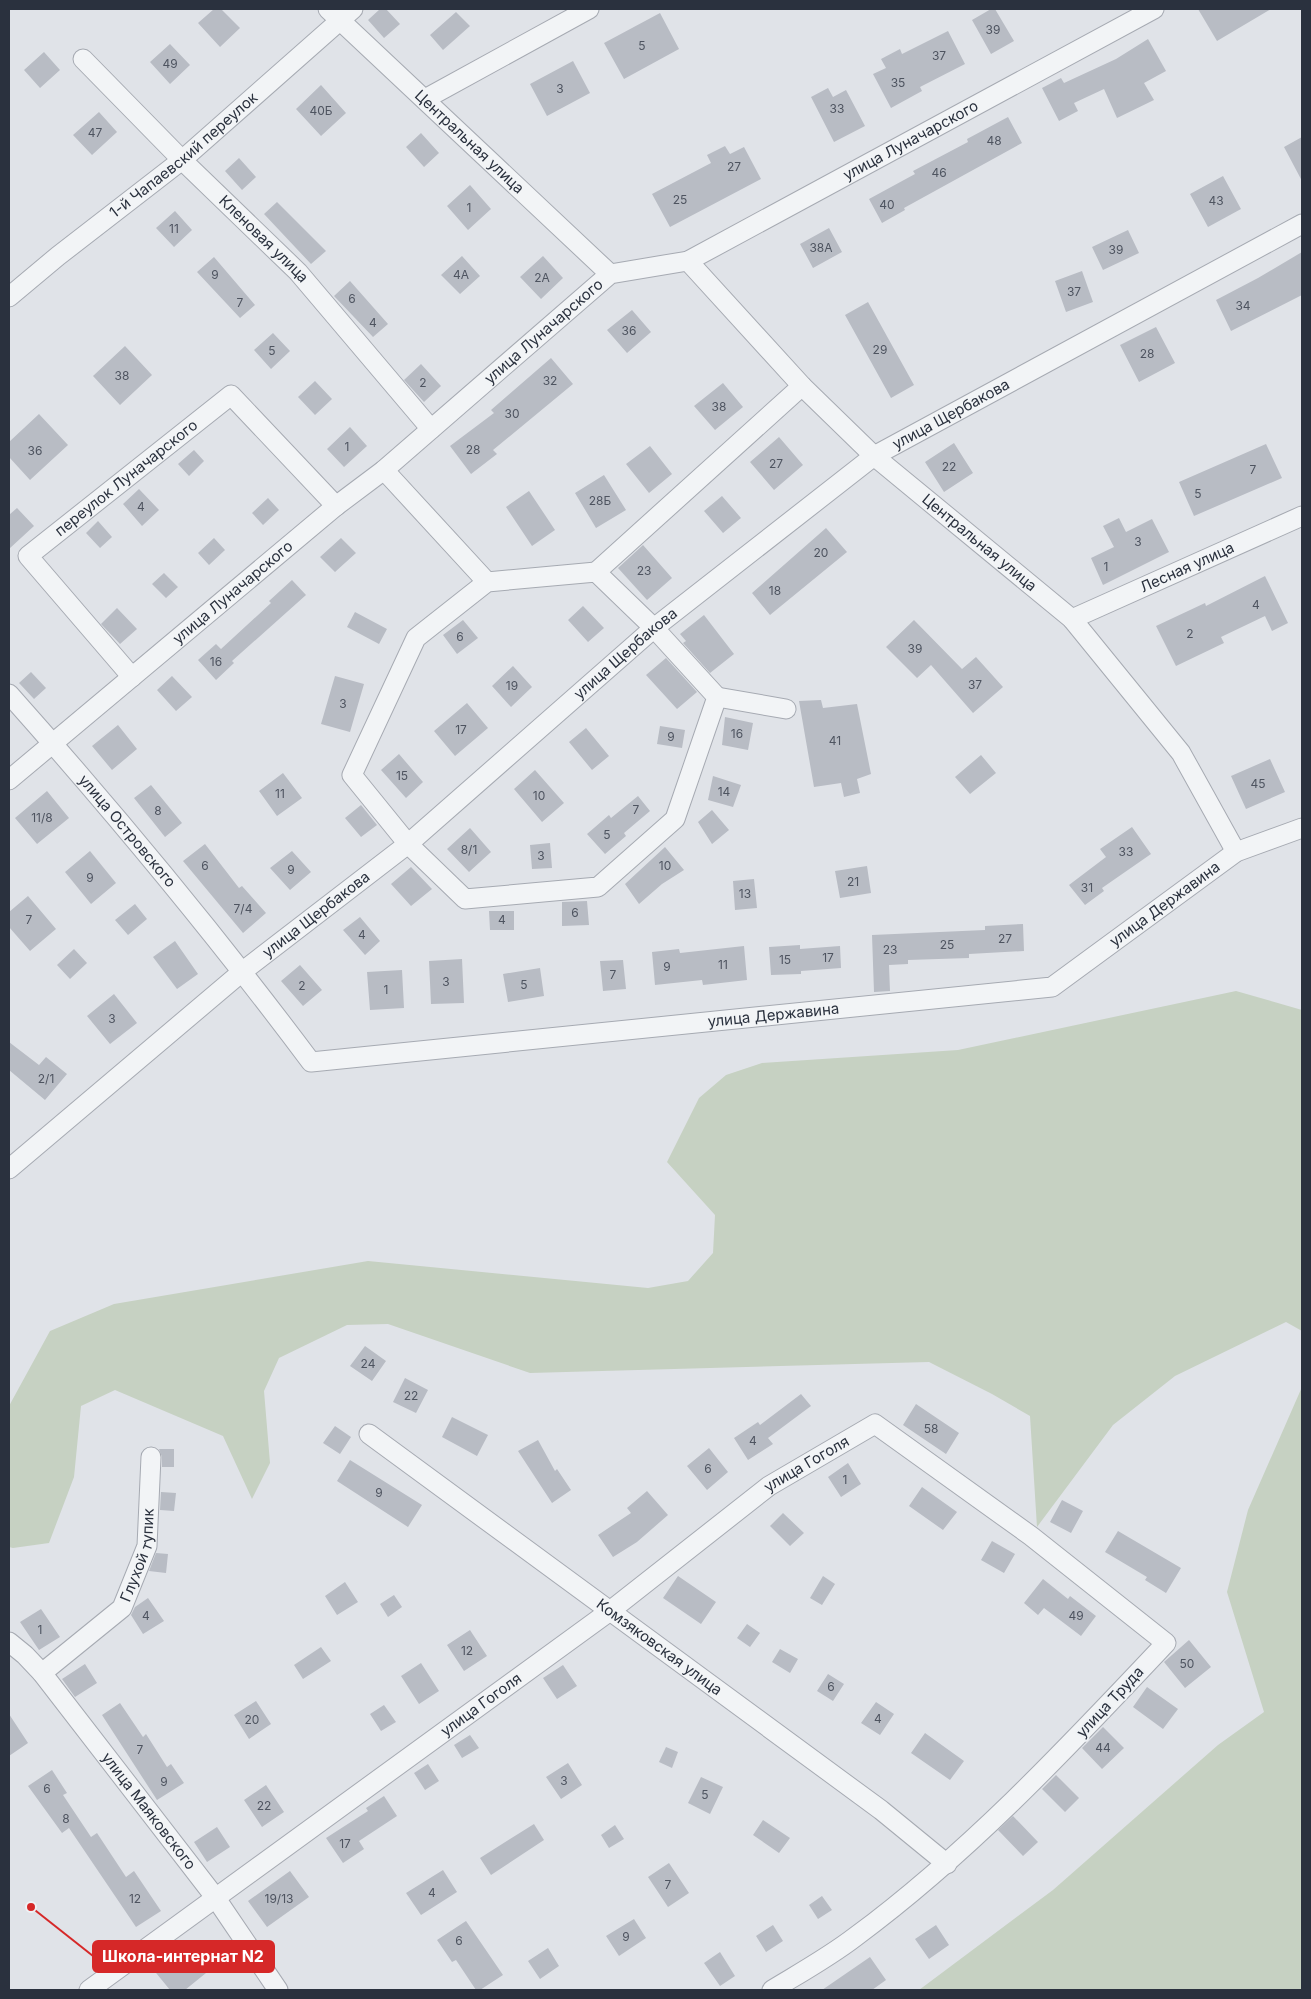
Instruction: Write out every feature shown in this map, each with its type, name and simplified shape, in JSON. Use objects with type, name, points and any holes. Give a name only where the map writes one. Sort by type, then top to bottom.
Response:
[{"type":"street","points":[[424,99],[589,9]]},
{"type":"street","name":"улица Луначарского","points":[[9,780],[336,506],[384,470],[610,274],[688,261],[1154,9]]},
{"type":"street","name":"Центральная улица","points":[[340,13],[424,99],[610,274]]},
{"type":"street","name":"1-й Чапаевский переулок","points":[[9,297],[58,256],[182,160],[340,13]]},
{"type":"street","name":"Кленовая улица","points":[[83,59],[182,160],[298,272],[432,428]]},
{"type":"street","name":"улица Щербакова","points":[[13,1159],[243,971],[408,844],[654,628],[874,456],[1302,224]]},
{"type":"street","name":"Центральная улица","points":[[688,261],[802,386],[874,456],[1072,619],[1181,753],[1236,852]]},
{"type":"street","points":[[717,697],[675,819],[598,887],[465,899],[408,844],[352,775],[416,638],[487,582],[596,572],[802,386]]},
{"type":"street","name":"переулок Луначарского","points":[[132,677],[28,556],[231,395],[336,506]]},
{"type":"street","points":[[384,470],[487,582]]},
{"type":"street","name":"Лесная улица","points":[[1072,619],[1302,516]]},
{"type":"street","points":[[596,572],[654,628],[717,697],[786,709]]},
{"type":"street","name":"улица Островского","points":[[9,694],[53,743],[243,971]]},
{"type":"street","name":"улица Державина","points":[[243,971],[311,1062],[1052,987],[1236,852],[1302,828]]},
{"type":"street","name":"улица Гоголя","points":[[89,1990],[610,1611],[769,1486],[875,1424]]},
{"type":"street","name":"улица Труда","points":[[772,1990],[854,1938],[946,1864],[1058,1758],[1166,1643],[1031,1536],[875,1424]]},
{"type":"street","name":"Комзяковская улица","points":[[369,1434],[881,1810],[946,1864]]},
{"type":"street","name":"Глухой тупик","points":[[42,1673],[122,1608],[146,1546],[151,1457]]},
{"type":"street","name":"улица Маяковского","points":[[9,1642],[42,1673],[215,1897],[278,1990]]},
{"type":"green space","points":[[1236,991],[1302,1010],[1302,1331],[1286,1322],[1175,1376],[1113,1425],[1037,1527],[1030,1416],[929,1362],[530,1373],[388,1324],[347,1325],[279,1358],[264,1391],[270,1463],[252,1499],[223,1436],[115,1390],[81,1406],[74,1477],[49,1543],[9,1547],[9,1406],[50,1331],[114,1304],[368,1261],[648,1288],[688,1281],[713,1253],[715,1215],[667,1162],[699,1098],[726,1075],[762,1063],[958,1050]]},
{"type":"green space","points":[[1302,1387],[1302,1990],[919,1990],[1053,1890],[1218,1745],[1264,1712],[1227,1592],[1248,1510]]},
{"type":"building","points":[[214,9],[221,9],[240,28],[220,47],[198,23]]},
{"type":"building","points":[[380,9],[386,9],[400,24],[384,38],[368,20]]},
{"type":"building","points":[[991,9],[995,9],[1014,41],[991,54],[972,20]]},
{"type":"building","points":[[1198,9],[1271,9],[1217,41]]},
{"type":"building","points":[[456,12],[470,26],[443,50],[430,35]]},
{"type":"building","points":[[660,13],[679,49],[624,79],[604,43]]},
{"type":"building","points":[[948,31],[965,64],[920,87],[922,91],[891,108],[873,74],[886,68],[881,59],[900,49],[902,54]]},
{"type":"building","points":[[1148,39],[1166,71],[1144,83],[1154,100],[1117,118],[1104,89],[1074,103],[1078,111],[1059,121],[1042,88],[1061,78],[1064,83],[1116,59]]},
{"type":"building","points":[[170,44],[190,65],[170,84],[150,62]]},
{"type":"building","points":[[44,52],[60,70],[40,88],[24,70]]},
{"type":"building","points":[[573,61],[590,93],[547,116],[530,84]]},
{"type":"building","points":[[321,85],[346,113],[321,136],[296,109]]},
{"type":"building","points":[[828,88],[833,97],[846,90],[865,126],[834,142],[811,97]]},
{"type":"building","points":[[99,112],[117,132],[92,155],[73,135]]},
{"type":"building","points":[[1008,117],[1022,143],[904,208],[905,210],[882,223],[869,199],[915,174],[913,171],[968,142],[967,139]]},
{"type":"building","points":[[421,133],[439,153],[424,167],[406,147]]},
{"type":"building","points":[[1302,137],[1302,181],[1284,147]]},
{"type":"building","points":[[725,146],[730,154],[744,147],[761,179],[670,227],[652,194],[711,163],[707,155]]},
{"type":"building","points":[[239,158],[256,177],[242,190],[225,171]]},
{"type":"building","points":[[1223,176],[1241,209],[1208,227],[1190,194]]},
{"type":"building","points":[[470,185],[491,209],[468,230],[447,206]]},
{"type":"building","points":[[277,202],[326,251],[311,264],[264,214]]},
{"type":"building","points":[[175,211],[192,230],[174,247],[156,228]]},
{"type":"building","points":[[829,228],[842,252],[813,268],[800,244]]},
{"type":"building","points":[[1128,230],[1139,253],[1103,270],[1092,247]]},
{"type":"building","points":[[1302,252],[1302,295],[1231,331],[1216,300]]},
{"type":"building","points":[[462,256],[480,276],[460,294],[441,275]]},
{"type":"building","points":[[543,256],[563,278],[541,299],[520,277]]},
{"type":"building","points":[[214,257],[255,305],[240,318],[197,272]]},
{"type":"building","points":[[1082,271],[1093,302],[1066,312],[1055,281]]},
{"type":"building","points":[[350,281],[388,324],[373,337],[334,296]]},
{"type":"building","points":[[868,302],[914,385],[891,398],[845,315]]},
{"type":"building","points":[[632,310],[651,332],[627,353],[607,330]]},
{"type":"building","points":[[1156,327],[1175,363],[1139,382],[1120,345]]},
{"type":"building","points":[[273,333],[290,351],[271,369],[254,350]]},
{"type":"building","points":[[125,346],[152,375],[120,405],[93,376]]},
{"type":"building","points":[[551,358],[573,384],[493,450],[497,454],[471,474],[450,446],[494,413],[491,410]]},
{"type":"building","points":[[421,364],[441,386],[424,402],[404,380]]},
{"type":"building","points":[[315,381],[332,399],[315,415],[298,397]]},
{"type":"building","points":[[723,383],[743,407],[715,430],[694,406]]},
{"type":"building","points":[[39,414],[68,445],[30,480],[9,457],[9,442]]},
{"type":"building","points":[[350,427],[367,446],[344,467],[327,449]]},
{"type":"building","points":[[779,437],[803,465],[774,490],[750,462]]},
{"type":"building","points":[[954,443],[973,473],[944,492],[925,462]]},
{"type":"building","points":[[1266,444],[1282,478],[1194,516],[1179,482]]},
{"type":"building","points":[[650,446],[672,474],[649,493],[626,464]]},
{"type":"building","points":[[194,450],[204,461],[189,476],[178,464]]},
{"type":"building","points":[[604,475],[626,510],[596,528],[575,493]]},
{"type":"building","points":[[139,489],[159,510],[142,526],[123,504]]},
{"type":"building","points":[[529,491],[555,530],[532,546],[506,507]]},
{"type":"building","points":[[722,496],[741,518],[723,533],[704,511]]},
{"type":"building","points":[[268,498],[279,510],[263,525],[252,513]]},
{"type":"building","points":[[17,508],[34,526],[9,549],[9,515]]},
{"type":"building","points":[[1119,518],[1126,532],[1152,519],[1169,552],[1103,585],[1091,558],[1114,547],[1103,526]]},
{"type":"building","points":[[98,521],[112,537],[100,548],[86,533]]},
{"type":"building","points":[[826,528],[847,552],[770,615],[752,593]]},
{"type":"building","points":[[214,538],[225,550],[209,565],[198,553]]},
{"type":"building","points":[[341,538],[356,553],[335,572],[320,557]]},
{"type":"building","points":[[643,545],[672,578],[647,600],[618,568]]},
{"type":"building","points":[[164,573],[178,587],[166,598],[152,584]]},
{"type":"building","points":[[1265,576],[1288,623],[1272,631],[1265,616],[1221,637],[1224,643],[1176,666],[1156,626],[1205,603],[1206,606]]},
{"type":"building","points":[[292,580],[306,595],[232,661],[234,663],[216,680],[198,660],[216,644],[221,649],[271,603],[269,601]]},
{"type":"building","points":[[583,606],[604,628],[588,642],[568,620]]},
{"type":"building","points":[[117,608],[137,629],[120,644],[101,624]]},
{"type":"building","points":[[355,612],[387,629],[379,644],[347,627]]},
{"type":"building","points":[[704,615],[734,654],[710,673],[683,643],[686,641],[680,634]]},
{"type":"building","points":[[463,620],[478,638],[457,654],[443,635]]},
{"type":"building","points":[[914,620],[962,669],[976,657],[1003,687],[973,713],[931,665],[917,678],[886,647]]},
{"type":"building","points":[[666,658],[697,692],[677,709],[646,675]]},
{"type":"building","points":[[513,666],[532,687],[511,707],[492,686]]},
{"type":"building","points":[[31,672],[46,688],[34,699],[19,683]]},
{"type":"building","points":[[172,676],[192,697],[176,711],[157,690]]},
{"type":"building","points":[[335,676],[364,684],[350,732],[321,724]]},
{"type":"building","points":[[821,700],[823,708],[857,704],[871,774],[857,779],[860,793],[844,797],[841,783],[814,787],[799,701]]},
{"type":"building","points":[[467,703],[488,728],[455,756],[434,731]]},
{"type":"building","points":[[725,717],[753,723],[748,750],[722,745]]},
{"type":"building","points":[[118,725],[137,749],[112,770],[92,746]]},
{"type":"building","points":[[660,726],[685,730],[682,748],[657,744]]},
{"type":"building","points":[[586,728],[609,756],[592,770],[569,742]]},
{"type":"building","points":[[399,754],[423,782],[406,798],[381,770]]},
{"type":"building","points":[[981,755],[996,773],[970,794],[955,777]]},
{"type":"building","points":[[1270,759],[1285,792],[1246,809],[1231,776]]},
{"type":"building","points":[[535,770],[564,803],[542,822],[514,789]]},
{"type":"building","points":[[283,773],[302,798],[277,816],[259,791]]},
{"type":"building","points":[[713,776],[741,785],[733,807],[708,800]]},
{"type":"building","points":[[151,785],[182,823],[165,837],[134,798]]},
{"type":"building","points":[[47,791],[69,818],[37,844],[15,818]]},
{"type":"building","points":[[638,796],[650,811],[624,833],[626,836],[605,854],[587,834],[609,815],[611,818]]},
{"type":"building","points":[[361,805],[377,825],[361,837],[345,818]]},
{"type":"building","points":[[712,810],[729,830],[712,844],[698,822]]},
{"type":"building","points":[[1132,827],[1151,854],[1102,888],[1104,891],[1085,905],[1069,885],[1106,857],[1100,849]]},
{"type":"building","points":[[470,828],[491,852],[469,872],[447,849]]},
{"type":"building","points":[[550,843],[552,868],[532,869],[530,845]]},
{"type":"building","points":[[205,844],[239,888],[242,886],[266,913],[243,933],[183,861]]},
{"type":"building","points":[[665,847],[684,870],[662,884],[639,904],[625,884]]},
{"type":"building","points":[[90,851],[116,883],[91,904],[65,872]]},
{"type":"building","points":[[292,851],[311,872],[290,890],[270,868]]},
{"type":"building","points":[[867,866],[871,893],[840,898],[835,871]]},
{"type":"building","points":[[411,867],[432,889],[411,906],[391,884]]},
{"type":"building","points":[[754,879],[757,908],[735,910],[733,881]]},
{"type":"building","points":[[28,896],[56,929],[30,951],[9,927],[9,912]]},
{"type":"building","points":[[587,901],[589,925],[562,926],[562,902]]},
{"type":"building","points":[[135,904],[147,919],[128,935],[115,920]]},
{"type":"building","points":[[489,911],[514,911],[514,930],[490,930]]},
{"type":"building","points":[[360,917],[380,941],[365,955],[343,930]]},
{"type":"building","points":[[1023,924],[1024,951],[969,954],[969,958],[908,960],[908,964],[889,965],[890,991],[874,992],[872,935],[985,930],[985,926]]},
{"type":"building","points":[[175,941],[198,974],[177,989],[153,957]]},
{"type":"building","points":[[800,945],[800,949],[840,946],[841,968],[801,971],[801,974],[771,975],[769,947]]},
{"type":"building","points":[[744,946],[747,980],[703,985],[702,980],[655,985],[652,952],[679,949],[680,953]]},
{"type":"building","points":[[74,949],[87,963],[70,979],[57,965]]},
{"type":"building","points":[[462,959],[464,1003],[431,1004],[429,961]]},
{"type":"building","points":[[623,960],[626,989],[603,991],[600,961]]},
{"type":"building","points":[[300,965],[322,990],[303,1006],[281,981]]},
{"type":"building","points":[[540,968],[544,996],[508,1002],[503,974]]},
{"type":"building","points":[[402,970],[404,1008],[370,1010],[367,972]]},
{"type":"building","points":[[114,994],[137,1023],[110,1044],[87,1016]]},
{"type":"building","points":[[9,1042],[39,1065],[46,1057],[67,1074],[45,1100],[9,1070]]},
{"type":"building","points":[[365,1346],[386,1361],[372,1381],[350,1366]]},
{"type":"building","points":[[405,1378],[428,1390],[416,1413],[393,1402]]},
{"type":"building","points":[[801,1394],[811,1406],[768,1438],[773,1444],[748,1460],[734,1438],[758,1422],[760,1425]]},
{"type":"building","points":[[916,1404],[959,1433],[946,1454],[903,1425]]},
{"type":"building","points":[[452,1417],[488,1435],[477,1456],[442,1437]]},
{"type":"building","points":[[335,1426],[351,1437],[340,1454],[323,1443]]},
{"type":"building","points":[[538,1440],[555,1471],[557,1469],[571,1490],[552,1503],[518,1451]]},
{"type":"building","points":[[709,1448],[728,1472],[707,1490],[687,1466]]},
{"type":"building","points":[[159,1449],[174,1449],[174,1467],[162,1467],[162,1457]]},
{"type":"building","points":[[350,1460],[422,1505],[408,1527],[337,1481]]},
{"type":"building","points":[[848,1463],[861,1484],[841,1497],[828,1477]]},
{"type":"building","points":[[922,1487],[957,1512],[943,1530],[909,1506]]},
{"type":"building","points":[[647,1491],[668,1515],[637,1542],[613,1557],[598,1535],[631,1513],[627,1508]]},
{"type":"building","points":[[161,1492],[176,1493],[174,1511],[160,1510]]},
{"type":"building","points":[[1062,1500],[1083,1511],[1071,1533],[1050,1522]]},
{"type":"building","points":[[783,1513],[804,1533],[790,1546],[770,1526]]},
{"type":"building","points":[[1118,1531],[1181,1568],[1166,1593],[1145,1580],[1147,1577],[1105,1552]]},
{"type":"building","points":[[992,1541],[1015,1554],[1004,1573],[981,1560]]},
{"type":"building","points":[[156,1553],[168,1554],[166,1573],[149,1571]]},
{"type":"building","points":[[678,1576],[716,1602],[701,1624],[663,1598]]},
{"type":"building","points":[[823,1576],[835,1584],[822,1605],[810,1598]]},
{"type":"building","points":[[1043,1579],[1068,1599],[1070,1596],[1096,1616],[1081,1636],[1044,1608],[1038,1615],[1024,1603]]},
{"type":"building","points":[[345,1582],[358,1602],[337,1615],[325,1596]]},
{"type":"building","points":[[394,1595],[402,1607],[388,1617],[380,1604]]},
{"type":"building","points":[[148,1598],[164,1621],[143,1634],[131,1615],[135,1607]]},
{"type":"building","points":[[41,1609],[60,1637],[39,1650],[20,1622]]},
{"type":"building","points":[[747,1624],[760,1633],[750,1647],[737,1638]]},
{"type":"building","points":[[470,1630],[487,1656],[464,1671],[447,1645]]},
{"type":"building","points":[[1189,1640],[1211,1667],[1185,1688],[1164,1662]]},
{"type":"building","points":[[321,1647],[331,1661],[303,1679],[294,1665]]},
{"type":"building","points":[[780,1649],[798,1659],[790,1673],[772,1662]]},
{"type":"building","points":[[421,1663],[439,1691],[419,1704],[401,1676]]},
{"type":"building","points":[[85,1664],[97,1683],[75,1697],[62,1679]]},
{"type":"building","points":[[563,1665],[577,1686],[557,1699],[543,1678]]},
{"type":"building","points":[[828,1674],[844,1684],[833,1701],[817,1691]]},
{"type":"building","points":[[1147,1687],[1178,1709],[1163,1729],[1133,1707]]},
{"type":"building","points":[[256,1701],[271,1724],[249,1739],[234,1715]]},
{"type":"building","points":[[876,1702],[894,1714],[880,1735],[861,1723]]},
{"type":"building","points":[[120,1703],[143,1737],[146,1734],[167,1767],[171,1764],[184,1783],[157,1800],[102,1715]]},
{"type":"building","points":[[384,1705],[396,1722],[381,1731],[370,1714]]},
{"type":"building","points":[[9,1714],[28,1743],[9,1756]]},
{"type":"building","points":[[1103,1727],[1124,1748],[1102,1769],[1082,1748]]},
{"type":"building","points":[[925,1733],[964,1761],[950,1780],[911,1753]]},
{"type":"building","points":[[470,1735],[479,1748],[462,1758],[454,1745]]},
{"type":"building","points":[[666,1747],[678,1752],[672,1768],[659,1762]]},
{"type":"building","points":[[568,1763],[582,1785],[561,1799],[546,1777]]},
{"type":"building","points":[[428,1764],[439,1781],[425,1790],[414,1773]]},
{"type":"building","points":[[52,1770],[67,1793],[63,1795],[91,1837],[97,1833],[126,1877],[134,1871],[161,1911],[136,1927],[69,1828],[62,1833],[28,1786]]},
{"type":"building","points":[[1056,1775],[1079,1798],[1065,1812],[1042,1789]]},
{"type":"building","points":[[701,1777],[723,1787],[710,1814],[688,1803]]},
{"type":"building","points":[[266,1785],[284,1812],[262,1827],[244,1800]]},
{"type":"building","points":[[384,1796],[397,1816],[359,1841],[364,1849],[343,1863],[326,1838],[368,1811],[366,1808]]},
{"type":"building","points":[[1013,1816],[1038,1842],[1023,1856],[998,1830]]},
{"type":"building","points":[[763,1820],[790,1838],[779,1853],[753,1835]]},
{"type":"building","points":[[534,1824],[544,1840],[491,1875],[480,1858]]},
{"type":"building","points":[[615,1825],[624,1839],[609,1848],[601,1835]]},
{"type":"building","points":[[217,1827],[230,1847],[207,1862],[194,1842]]},
{"type":"building","points":[[669,1863],[689,1893],[668,1907],[648,1877]]},
{"type":"building","points":[[443,1870],[457,1892],[421,1915],[406,1893]]},
{"type":"building","points":[[290,1871],[309,1897],[267,1927],[248,1901]]},
{"type":"building","points":[[822,1896],[832,1910],[818,1919],[809,1905]]},
{"type":"building","points":[[634,1919],[646,1938],[619,1956],[606,1936]]},
{"type":"building","points":[[466,1921],[503,1975],[480,1990],[476,1990],[456,1960],[452,1962],[437,1940]]},
{"type":"building","points":[[773,1925],[783,1941],[766,1952],[756,1936]]},
{"type":"building","points":[[936,1925],[949,1945],[929,1959],[915,1939]]},
{"type":"building","points":[[183,1944],[206,1973],[185,1990],[170,1990],[152,1968]]},
{"type":"building","points":[[548,1948],[559,1966],[540,1979],[528,1961]]},
{"type":"building","points":[[720,1952],[735,1976],[720,1986],[704,1963]]},
{"type":"building","points":[[870,1957],[886,1980],[872,1990],[822,1990]]},
{"type":"place","name":"Школа-интернат N2","points":[[31,1907]]}]
